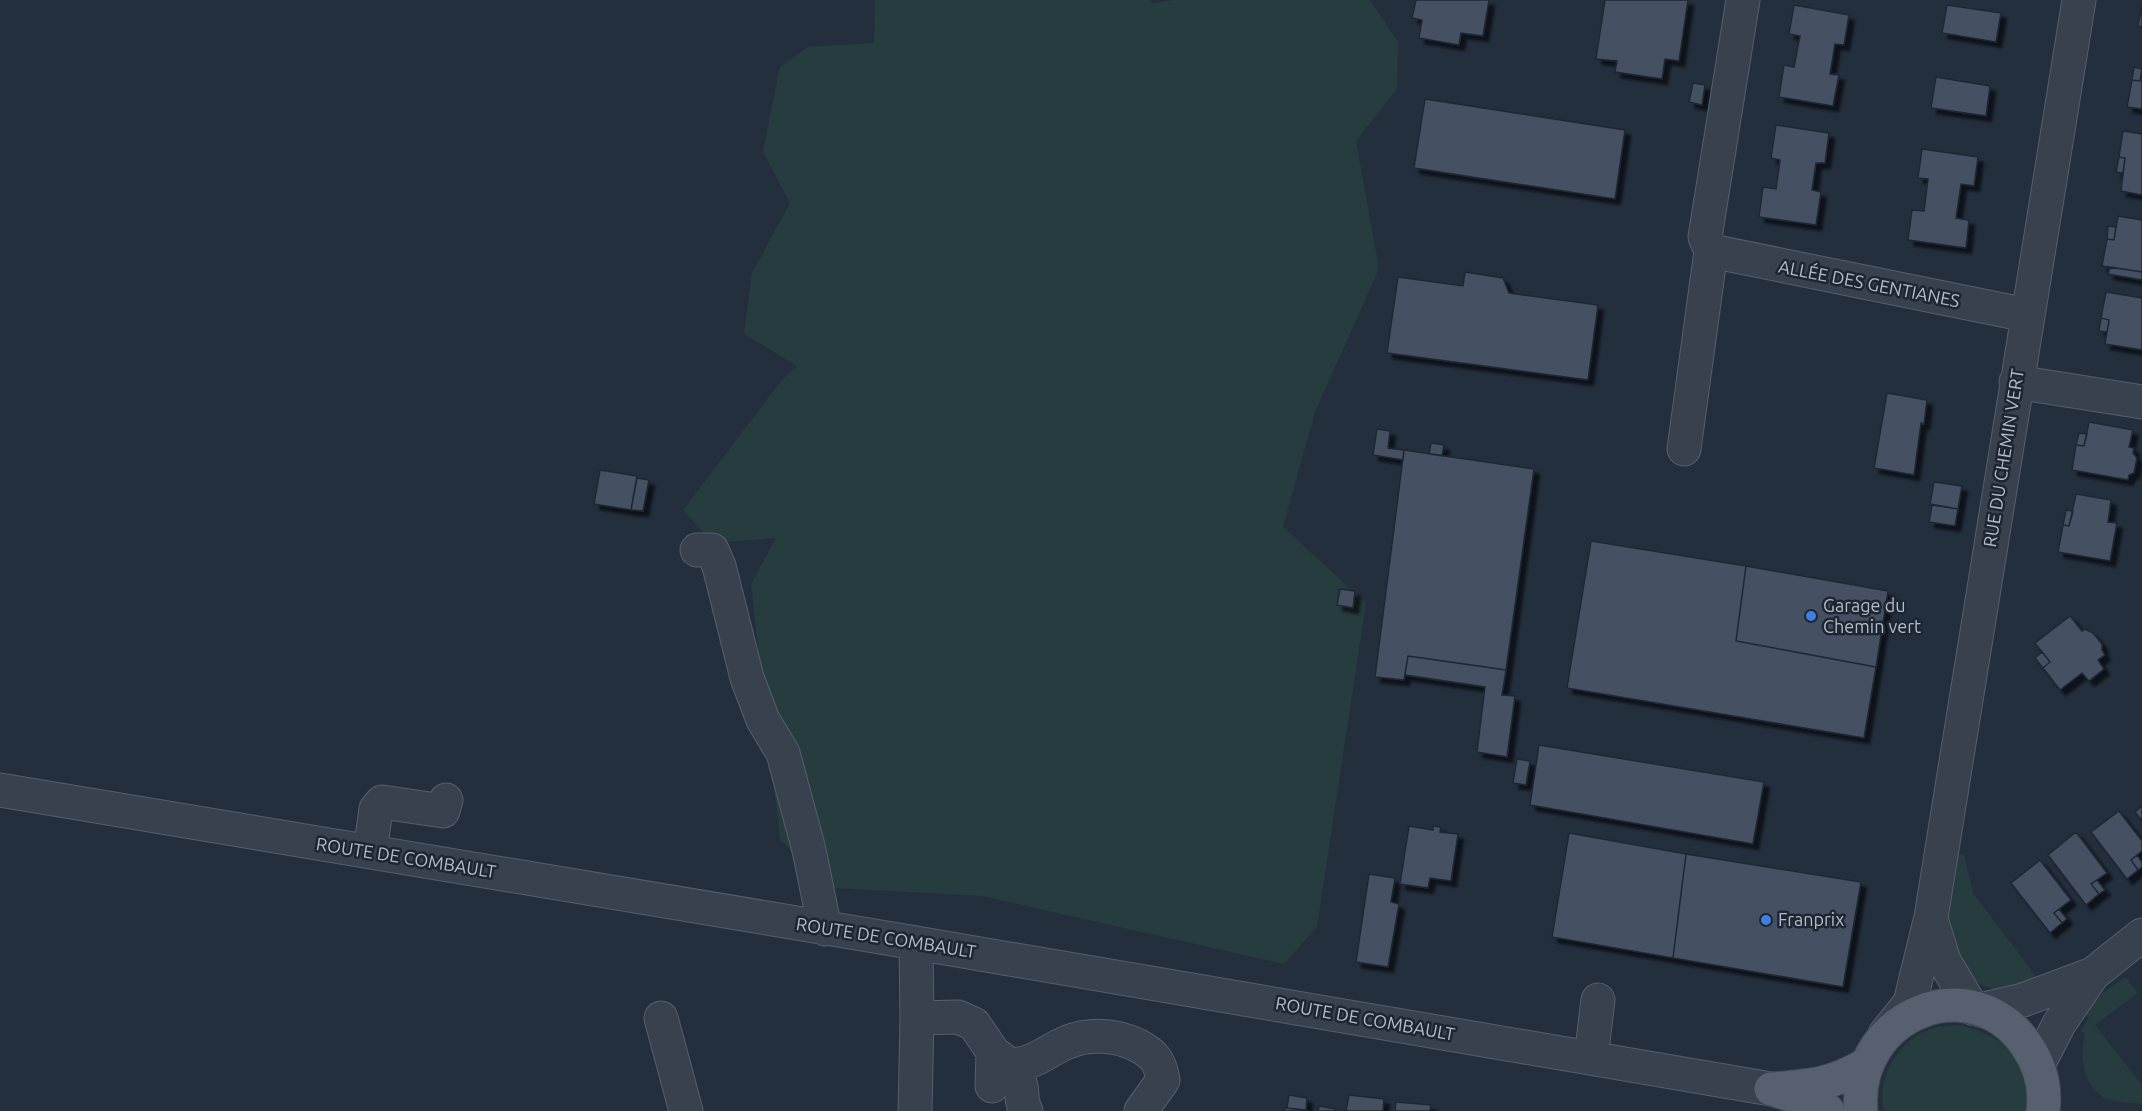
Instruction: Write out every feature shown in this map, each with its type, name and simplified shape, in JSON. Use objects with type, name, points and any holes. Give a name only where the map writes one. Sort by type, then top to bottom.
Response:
[{"type":"main road","points":[[1861,1111],[1860,1088],[1865,1065],[1883,1036],[1898,1023],[1924,1010],[1953,1005],[1976,1009],[2005,1022],[2028,1047],[2041,1088],[2071,1111]]},
{"type":"main road","name":"ROUTE DE COMBAULT","points":[[1771,1089],[1812,1086],[1845,1077],[1865,1065]]},
{"type":"main road","name":"ROUTE DE COMBAULT","points":[[1771,1089],[1812,1102],[1828,1111]]},
{"type":"street","points":[[1684,449],[1712,251],[1705,237],[1743,0]]},
{"type":"street","name":"RUE DU CHEMIN VERT","points":[[1883,1036],[1910,1003],[1931,917],[2079,0]]},
{"type":"street","name":"ALLÉE DES GENTIANES","points":[[1712,251],[2027,315]]},
{"type":"street","points":[[2016,382],[2142,402]]},
{"type":"street","points":[[697,550],[712,550],[719,566],[747,678],[763,720],[783,753],[809,850],[825,929]]},
{"type":"street","name":"ROUTE DE COMBAULT","points":[[0,790],[1771,1089]]},
{"type":"street","points":[[370,852],[376,809],[382,802],[443,811],[446,800]]},
{"type":"street","name":"RUE DU CHEMIN VERT","points":[[1931,917],[1944,961],[1976,1009]]},
{"type":"street","points":[[2041,1088],[2059,1024],[2093,974],[2142,935]]},
{"type":"street","points":[[915,1111],[916,943]]},
{"type":"street","points":[[1976,1009],[2023,1000],[2093,974]]},
{"type":"street","points":[[1591,1058],[1598,1000]]},
{"type":"street","points":[[917,1018],[958,1017],[974,1024],[998,1067],[1020,1083],[1020,1101],[1026,1111]]},
{"type":"street","points":[[661,1018],[686,1111]]},
{"type":"street","points":[[998,1067],[1020,1065],[1050,1053],[1069,1041],[1112,1036],[1149,1051],[1161,1066],[1163,1080],[1141,1111]]},
{"type":"green space","points":[[875,0],[1149,0],[1153,3],[1175,0],[1370,0],[1398,42],[1397,89],[1356,141],[1379,269],[1315,412],[1283,527],[1366,603],[1317,927],[1284,964],[982,896],[834,888],[780,840],[751,584],[776,538],[712,543],[683,510],[781,381],[797,366],[744,334],[752,273],[790,203],[763,152],[780,67],[808,47],[874,43]]},
{"type":"green space","points":[[1957,855],[1964,855],[1973,893],[2041,983],[2000,991],[1970,978],[1956,962],[1947,917]]},
{"type":"green space","points":[[2125,977],[2138,993],[2095,1025],[2142,1085],[2142,1104],[2104,1098],[2089,1083],[2084,1067],[2085,1035],[2081,1031],[2089,1018],[2085,1013],[2098,997]]},
{"type":"green space","points":[[1961,1025],[1992,1037],[2013,1054],[2024,1078],[2027,1111],[1884,1111],[1882,1098],[1884,1084],[1894,1059],[1902,1048],[1924,1031],[1937,1027]]},
{"type":"building","points":[[1416,0],[1489,0],[1483,36],[1461,33],[1459,45],[1419,38],[1422,20],[1412,18]]},
{"type":"building","points":[[1605,0],[1688,0],[1679,61],[1665,59],[1662,79],[1615,72],[1617,61],[1596,59]]},
{"type":"building","points":[[1794,5],[1849,15],[1844,45],[1835,44],[1830,74],[1839,75],[1833,106],[1779,97],[1784,65],[1794,67],[1800,36],[1789,34]]},
{"type":"building","points":[[1947,5],[2001,13],[1996,42],[1942,33]]},
{"type":"building","points":[[2142,5],[2142,27],[2138,26]]},
{"type":"building","points":[[2134,67],[2142,69],[2140,81],[2132,80]]},
{"type":"building","points":[[2142,70],[2142,109],[2127,107],[2132,80],[2140,81]]},
{"type":"building","points":[[1936,77],[1990,86],[1986,116],[1931,108]]},
{"type":"building","points":[[1693,83],[1705,85],[1702,105],[1689,102]]},
{"type":"building","points":[[1425,99],[1625,130],[1615,199],[1414,168]]},
{"type":"building","points":[[1776,125],[1829,133],[1825,163],[1816,163],[1812,190],[1821,192],[1816,225],[1759,217],[1763,187],[1776,189],[1780,160],[1771,158]]},
{"type":"building","points":[[2123,131],[2142,134],[2142,195],[2121,191],[2125,158],[2119,157]]},
{"type":"building","points":[[1922,149],[1978,157],[1974,186],[1961,184],[1956,218],[1969,220],[1966,248],[1908,240],[1912,210],[1924,211],[1928,179],[1918,178]]},
{"type":"building","points":[[2119,157],[2125,158],[2123,173],[2116,172]]},
{"type":"building","points":[[2118,216],[2142,220],[2142,272],[2102,266],[2107,239],[2114,240]]},
{"type":"building","points":[[2108,226],[2116,227],[2114,240],[2107,239]]},
{"type":"building","points":[[2110,267],[2142,272],[2142,280],[2108,274]]},
{"type":"building","points":[[1465,272],[1503,278],[1509,293],[1598,305],[1588,380],[1387,353],[1398,277],[1463,286]]},
{"type":"building","points":[[2106,292],[2142,298],[2142,350],[2105,344],[2109,320],[2101,318]]},
{"type":"building","points":[[2101,318],[2109,320],[2107,332],[2099,331]]},
{"type":"building","points":[[1887,393],[1927,400],[1924,424],[1921,423],[1914,475],[1874,468]]},
{"type":"building","points":[[2089,422],[2133,430],[2129,447],[2134,448],[2133,453],[2137,458],[2134,473],[2129,475],[2128,480],[2072,470],[2076,445],[2084,446]]},
{"type":"building","points":[[1377,429],[1390,431],[1388,448],[1404,450],[1403,460],[1373,455]]},
{"type":"building","points":[[2079,433],[2087,434],[2084,446],[2076,445]]},
{"type":"building","points":[[1431,443],[1444,445],[1442,456],[1429,454]]},
{"type":"building","points":[[1404,450],[1534,469],[1506,670],[1408,656],[1404,680],[1375,677]]},
{"type":"building","points":[[600,470],[637,476],[631,510],[594,504]]},
{"type":"building","points":[[637,478],[649,480],[643,511],[631,510]]},
{"type":"building","points":[[1934,482],[1962,486],[1958,509],[1930,504]]},
{"type":"building","points":[[2076,494],[2111,500],[2108,522],[2117,523],[2110,561],[2058,552],[2063,525],[2069,526]]},
{"type":"building","points":[[1932,505],[1958,509],[1955,526],[1929,522]]},
{"type":"building","points":[[2066,510],[2073,511],[2069,526],[2063,525]]},
{"type":"building","points":[[1591,541],[1746,566],[1736,641],[1876,667],[1864,738],[1567,688]]},
{"type":"building","name":"Garage du Chemin vert","points":[[1746,566],[1888,591],[1876,667],[1736,641]]},
{"type":"building","points":[[1340,589],[1355,591],[1353,608],[1337,605]]},
{"type":"building","points":[[2070,616],[2082,631],[2085,629],[2093,633],[2102,644],[2105,655],[2098,660],[2104,669],[2089,681],[2082,673],[2060,690],[2043,668],[2050,662],[2035,643]]},
{"type":"building","points":[[2042,652],[2050,662],[2043,668],[2035,658]]},
{"type":"building","points":[[1408,656],[1506,670],[1502,695],[1515,696],[1507,757],[1477,752],[1485,687],[1405,675]]},
{"type":"building","points":[[1539,745],[1764,782],[1753,844],[1530,805]]},
{"type":"building","points":[[1517,759],[1530,761],[1526,785],[1513,783]]},
{"type":"building","points":[[2142,806],[2142,821],[2135,812]]},
{"type":"building","points":[[2119,811],[2142,841],[2142,851],[2131,860],[2138,870],[2127,879],[2091,832]]},
{"type":"building","points":[[1409,826],[1433,830],[1433,826],[1441,827],[1440,832],[1458,834],[1451,881],[1430,878],[1428,888],[1400,884]]},
{"type":"building","points":[[2076,832],[2107,873],[2091,884],[2099,894],[2086,905],[2048,855]]},
{"type":"building","points":[[1569,833],[1686,854],[1673,958],[1552,937]]},
{"type":"building","name":"Franprix","points":[[1686,854],[1861,882],[1843,987],[1673,958]]},
{"type":"building","points":[[2137,855],[2142,862],[2142,867],[2138,870],[2131,860]]},
{"type":"building","points":[[2040,860],[2071,900],[2054,913],[2062,923],[2050,933],[2011,883]]},
{"type":"building","points":[[1369,874],[1395,878],[1391,902],[1399,904],[1388,967],[1356,962]]},
{"type":"building","points":[[2097,880],[2105,890],[2099,894],[2091,884]]},
{"type":"building","points":[[2059,909],[2067,919],[2062,923],[2054,913]]},
{"type":"building","points":[[1289,1095],[1307,1098],[1306,1110],[1287,1108]]},
{"type":"building","points":[[1349,1095],[1384,1099],[1383,1111],[1346,1111]]},
{"type":"building","points":[[1396,1102],[1431,1105],[1430,1111],[1395,1111]]},
{"type":"building","points":[[1319,1106],[1336,1109],[1335,1111],[1318,1111]]},
{"type":"building","points":[[1285,1107],[1287,1108],[1309,1111],[1285,1111]]},
{"type":"place","name":"Garage du Chemin vert","points":[[1811,616]]},
{"type":"place","name":"Franprix","points":[[1766,920]]}]
